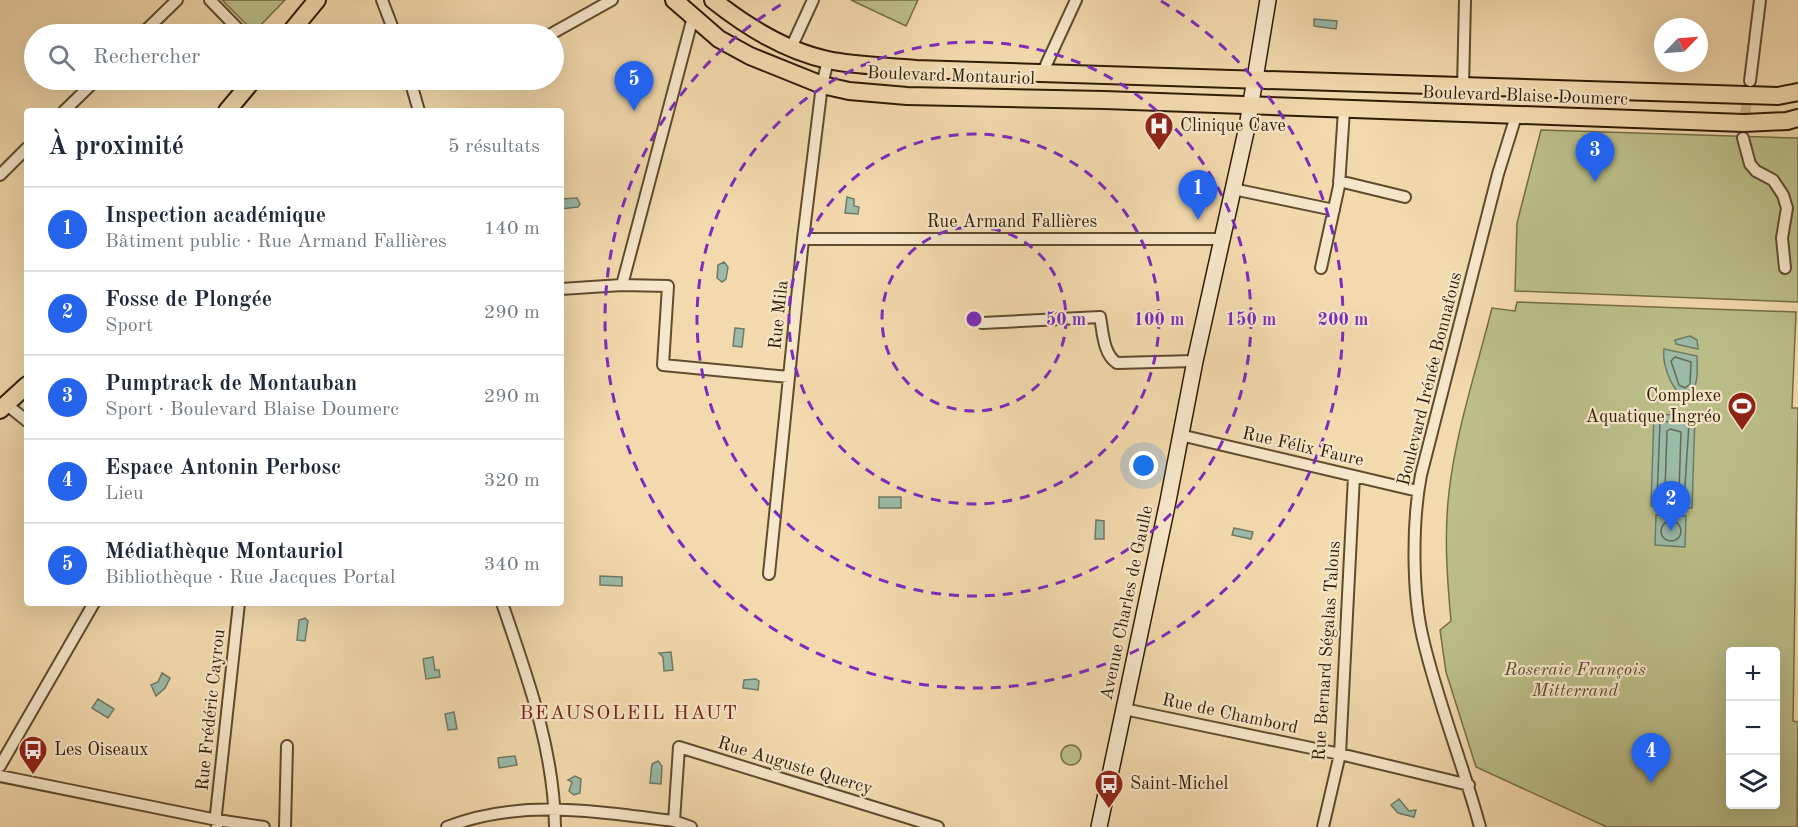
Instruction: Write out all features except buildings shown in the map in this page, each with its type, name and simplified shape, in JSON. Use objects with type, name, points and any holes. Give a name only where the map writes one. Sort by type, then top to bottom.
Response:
[{"type":"main road","points":[[297,24],[317,0]]},
{"type":"main road","name":"Boulevard Montauriol","points":[[675,0],[719,39],[750,56],[822,85],[849,91],[907,96],[1251,106]]},
{"type":"main road","name":"Boulevard Montauriol","points":[[713,0],[759,33],[791,48],[828,60],[916,69],[1254,82]]},
{"type":"main road","name":"Boulevard Blaise Doumerc","points":[[1254,82],[1778,96],[1798,92]]},
{"type":"main road","points":[[230,108],[245,90]]},
{"type":"main road","name":"Boulevard Blaise Doumerc","points":[[1251,106],[1744,123],[1787,122],[1798,118]]},
{"type":"main road","points":[[3,407],[24,388]]},
{"type":"street","points":[[152,24],[177,0]]},
{"type":"street","points":[[210,0],[233,24]]},
{"type":"street","points":[[382,0],[391,24]]},
{"type":"street","points":[[564,27],[612,0]]},
{"type":"street","points":[[791,48],[813,0]]},
{"type":"street","points":[[1045,74],[1046,65],[1076,0]]},
{"type":"street","name":"Avenue Charles de Gaulle","points":[[1099,827],[1195,361],[1251,106],[1268,0]]},
{"type":"street","points":[[1463,87],[1465,0]]},
{"type":"street","points":[[1750,81],[1760,0]]},
{"type":"street","points":[[622,285],[693,17]]},
{"type":"street","name":"Rue Mila","points":[[769,574],[803,239],[822,85],[828,60]]},
{"type":"street","points":[[67,108],[86,90]]},
{"type":"street","points":[[413,90],[418,108]]},
{"type":"street","points":[[1321,268],[1331,209],[1339,181],[1344,110]]},
{"type":"street","name":"Boulevard Irénée Bonnafous","points":[[1480,827],[1422,637],[1415,565],[1418,491],[1498,174],[1516,116]]},
{"type":"street","points":[[1743,138],[1750,164],[1756,171],[1773,180],[1787,208],[1782,238],[1785,268]]},
{"type":"street","points":[[0,175],[24,151]]},
{"type":"street","points":[[1339,181],[1405,197]]},
{"type":"street","points":[[1233,189],[1331,209]]},
{"type":"street","name":"Rue Armand Fallières","points":[[803,239],[1221,239]]},
{"type":"street","points":[[564,289],[622,285],[668,286],[663,365],[789,376]]},
{"type":"street","points":[[982,323],[1100,317],[1107,349],[1111,359],[1117,363],[1195,361]]},
{"type":"street","points":[[3,407],[24,419]]},
{"type":"street","name":"Rue Félix Faure","points":[[1180,435],[1418,491]]},
{"type":"street","name":"Rue Bernard Ségalas Talous","points":[[1323,827],[1340,754],[1354,476]]},
{"type":"street","points":[[0,766],[92,606]]},
{"type":"street","name":"Rue Frédéric Cayrou","points":[[217,824],[239,606]]},
{"type":"street","points":[[503,606],[546,742],[555,808],[555,827]]},
{"type":"street","name":"Rue de Chambord","points":[[1124,710],[1340,754],[1469,785]]},
{"type":"street","points":[[285,827],[287,746]]},
{"type":"street","name":"Rue Auguste Quercy","points":[[674,821],[679,747],[938,827]]},
{"type":"street","points":[[0,776],[217,824],[264,827]]},
{"type":"street","points":[[447,827],[473,817],[555,808],[674,821],[691,827]]},
{"type":"green space","points":[[222,0],[285,0],[262,24],[246,24]]},
{"type":"green space","points":[[851,0],[918,0],[906,26]]},
{"type":"green space","points":[[1541,130],[1798,138],[1798,302],[1515,291],[1517,223]]},
{"type":"green space","name":"Roseraie François Mitterrand","points":[[1517,302],[1796,312],[1792,408],[1798,408],[1793,721],[1798,722],[1797,827],[1607,827],[1476,767],[1446,672],[1440,630],[1451,621],[1448,588],[1447,508],[1452,469],[1492,308],[1515,311]]},
{"type":"green space","points":[[1071,745],[1078,748],[1081,755],[1078,762],[1071,765],[1064,762],[1061,755],[1064,748]]},
{"type":"water","points":[[1314,19],[1337,21],[1336,29],[1314,26]]},
{"type":"water","points":[[847,197],[854,199],[854,206],[859,207],[858,214],[845,213]]},
{"type":"water","points":[[577,198],[580,204],[578,207],[564,209],[564,199]]},
{"type":"water","points":[[724,262],[728,267],[726,279],[722,282],[717,278],[718,265]]},
{"type":"water","points":[[735,328],[744,329],[742,347],[733,346]]},
{"type":"water","points":[[1690,336],[1697,340],[1698,349],[1676,344],[1675,340]]},
{"type":"water","points":[[1664,349],[1697,356],[1695,385],[1687,393],[1681,394],[1673,386],[1664,361]]},
{"type":"water","points":[[1654,414],[1695,416],[1692,508],[1651,506]]},
{"type":"water","points":[[879,497],[901,497],[901,508],[879,508]]},
{"type":"water","points":[[1656,515],[1686,516],[1685,547],[1655,545]]},
{"type":"water","points":[[1096,520],[1104,521],[1104,539],[1095,539]]},
{"type":"water","points":[[1234,528],[1253,532],[1251,539],[1232,535]]},
{"type":"water","points":[[600,576],[622,577],[622,586],[600,585]]},
{"type":"water","points":[[305,618],[308,621],[305,641],[297,640],[299,620]]},
{"type":"water","points":[[671,652],[673,670],[664,671],[663,657],[659,653]]},
{"type":"water","points":[[433,657],[435,670],[439,670],[440,677],[426,679],[423,659]]},
{"type":"water","points":[[162,673],[170,678],[165,688],[156,696],[151,685],[158,682]]},
{"type":"water","points":[[744,680],[759,681],[758,690],[743,688]]},
{"type":"water","points":[[98,699],[114,709],[108,718],[92,708]]},
{"type":"water","points":[[454,712],[457,729],[448,730],[445,714]]},
{"type":"water","points":[[515,756],[517,765],[499,768],[498,758]]},
{"type":"water","points":[[658,761],[662,766],[661,784],[650,783],[652,764]]},
{"type":"water","points":[[575,776],[581,779],[580,793],[574,795],[569,791],[572,782],[568,780]]},
{"type":"water","points":[[1399,799],[1409,811],[1416,810],[1414,817],[1398,813],[1391,805]]},
{"type":"tunnel","points":[[1743,128],[1750,81]]},
{"type":"place","name":"Médiathèque Montauriol","points":[[634,111]]},
{"type":"place","name":"Clinique Cave","points":[[1159,152]]},
{"type":"place","name":"Pumptrack de Montauban","points":[[1595,182]]},
{"type":"place","name":"Inspection académique","points":[[1198,220]]},
{"type":"place","name":"Complexe Aquatique Ingréo","points":[[1742,432]]},
{"type":"place","name":"Fosse de Plongée","points":[[1671,531]]},
{"type":"place","name":"Les Oiseaux","points":[[33,776]]},
{"type":"place","name":"Espace Antonin Perbosc","points":[[1651,783]]},
{"type":"place","name":"Saint-Michel","points":[[1109,810]]},
{"type":"district","name":"BEAUSOLEIL HAUT","points":[[629,714]]}]
